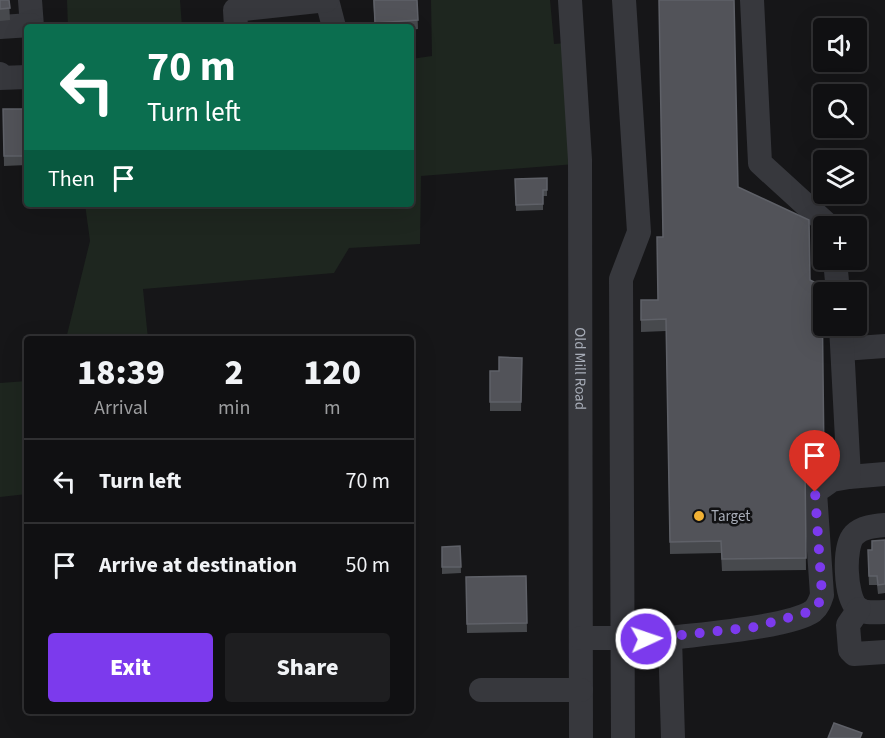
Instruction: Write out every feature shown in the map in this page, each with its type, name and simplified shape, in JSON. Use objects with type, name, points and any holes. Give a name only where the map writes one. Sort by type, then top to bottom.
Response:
[{"type":"street","points":[[30,0],[32,24]]},
{"type":"street","points":[[236,24],[235,10],[327,0],[333,24]]},
{"type":"street","name":"Old Mill Road","points":[[570,0],[580,160],[581,738]]},
{"type":"street","points":[[623,738],[621,279],[639,232],[624,0]]},
{"type":"street","points":[[752,0],[760,163],[818,216]]},
{"type":"street","points":[[0,27],[24,26]]},
{"type":"street","points":[[0,74],[0,78],[24,77]]},
{"type":"street","points":[[849,477],[842,337],[885,346]]},
{"type":"street","points":[[581,638],[670,638],[755,627],[812,611],[818,605],[822,595],[815,492],[832,480],[885,474]]},
{"type":"street","points":[[859,609],[849,593],[847,561],[850,540],[865,528],[885,525]]},
{"type":"street","points":[[859,609],[885,612]]},
{"type":"street","points":[[859,609],[848,626],[850,650],[854,654],[885,652]]},
{"type":"street","points":[[670,638],[673,738]]},
{"type":"street","points":[[481,690],[581,690]]},
{"type":"shaded area","points":[[67,0],[180,0],[182,24],[68,24]]},
{"type":"shaded area","points":[[431,0],[550,0],[554,44],[567,43],[576,164],[421,176],[420,244],[349,248],[334,273],[143,289],[148,336],[67,336],[90,241],[85,207],[414,207],[414,59],[432,56]]},
{"type":"shaded area","points":[[24,381],[24,494],[0,497],[0,383]]},
{"type":"building","points":[[0,0],[9,0],[10,8],[0,9]]},
{"type":"building","points":[[374,0],[417,0],[418,20],[375,23]]},
{"type":"building","points":[[659,0],[734,0],[738,187],[809,220],[810,280],[814,282],[813,336],[823,336],[824,460],[805,461],[806,558],[722,559],[721,541],[670,542],[666,319],[641,320],[641,300],[658,300],[657,237],[663,237]]},
{"type":"building","points":[[3,109],[24,109],[24,156],[4,156]]},
{"type":"building","points":[[547,178],[547,190],[543,190],[543,204],[516,205],[515,179]]},
{"type":"building","points":[[499,357],[522,358],[521,402],[490,402],[490,371],[499,371]]},
{"type":"building","points":[[885,540],[885,584],[878,585],[877,576],[869,576],[868,550],[872,550],[872,541]]},
{"type":"building","points":[[460,546],[461,567],[442,567],[442,547]]},
{"type":"building","points":[[526,576],[527,623],[467,624],[466,577]]},
{"type":"building","points":[[834,723],[862,733],[860,738],[828,738]]},
{"type":"place","name":"Target","points":[[699,516]]},
{"type":"route","points":[[646,639],[755,627],[812,611],[818,605],[822,595],[815,492]]}]
